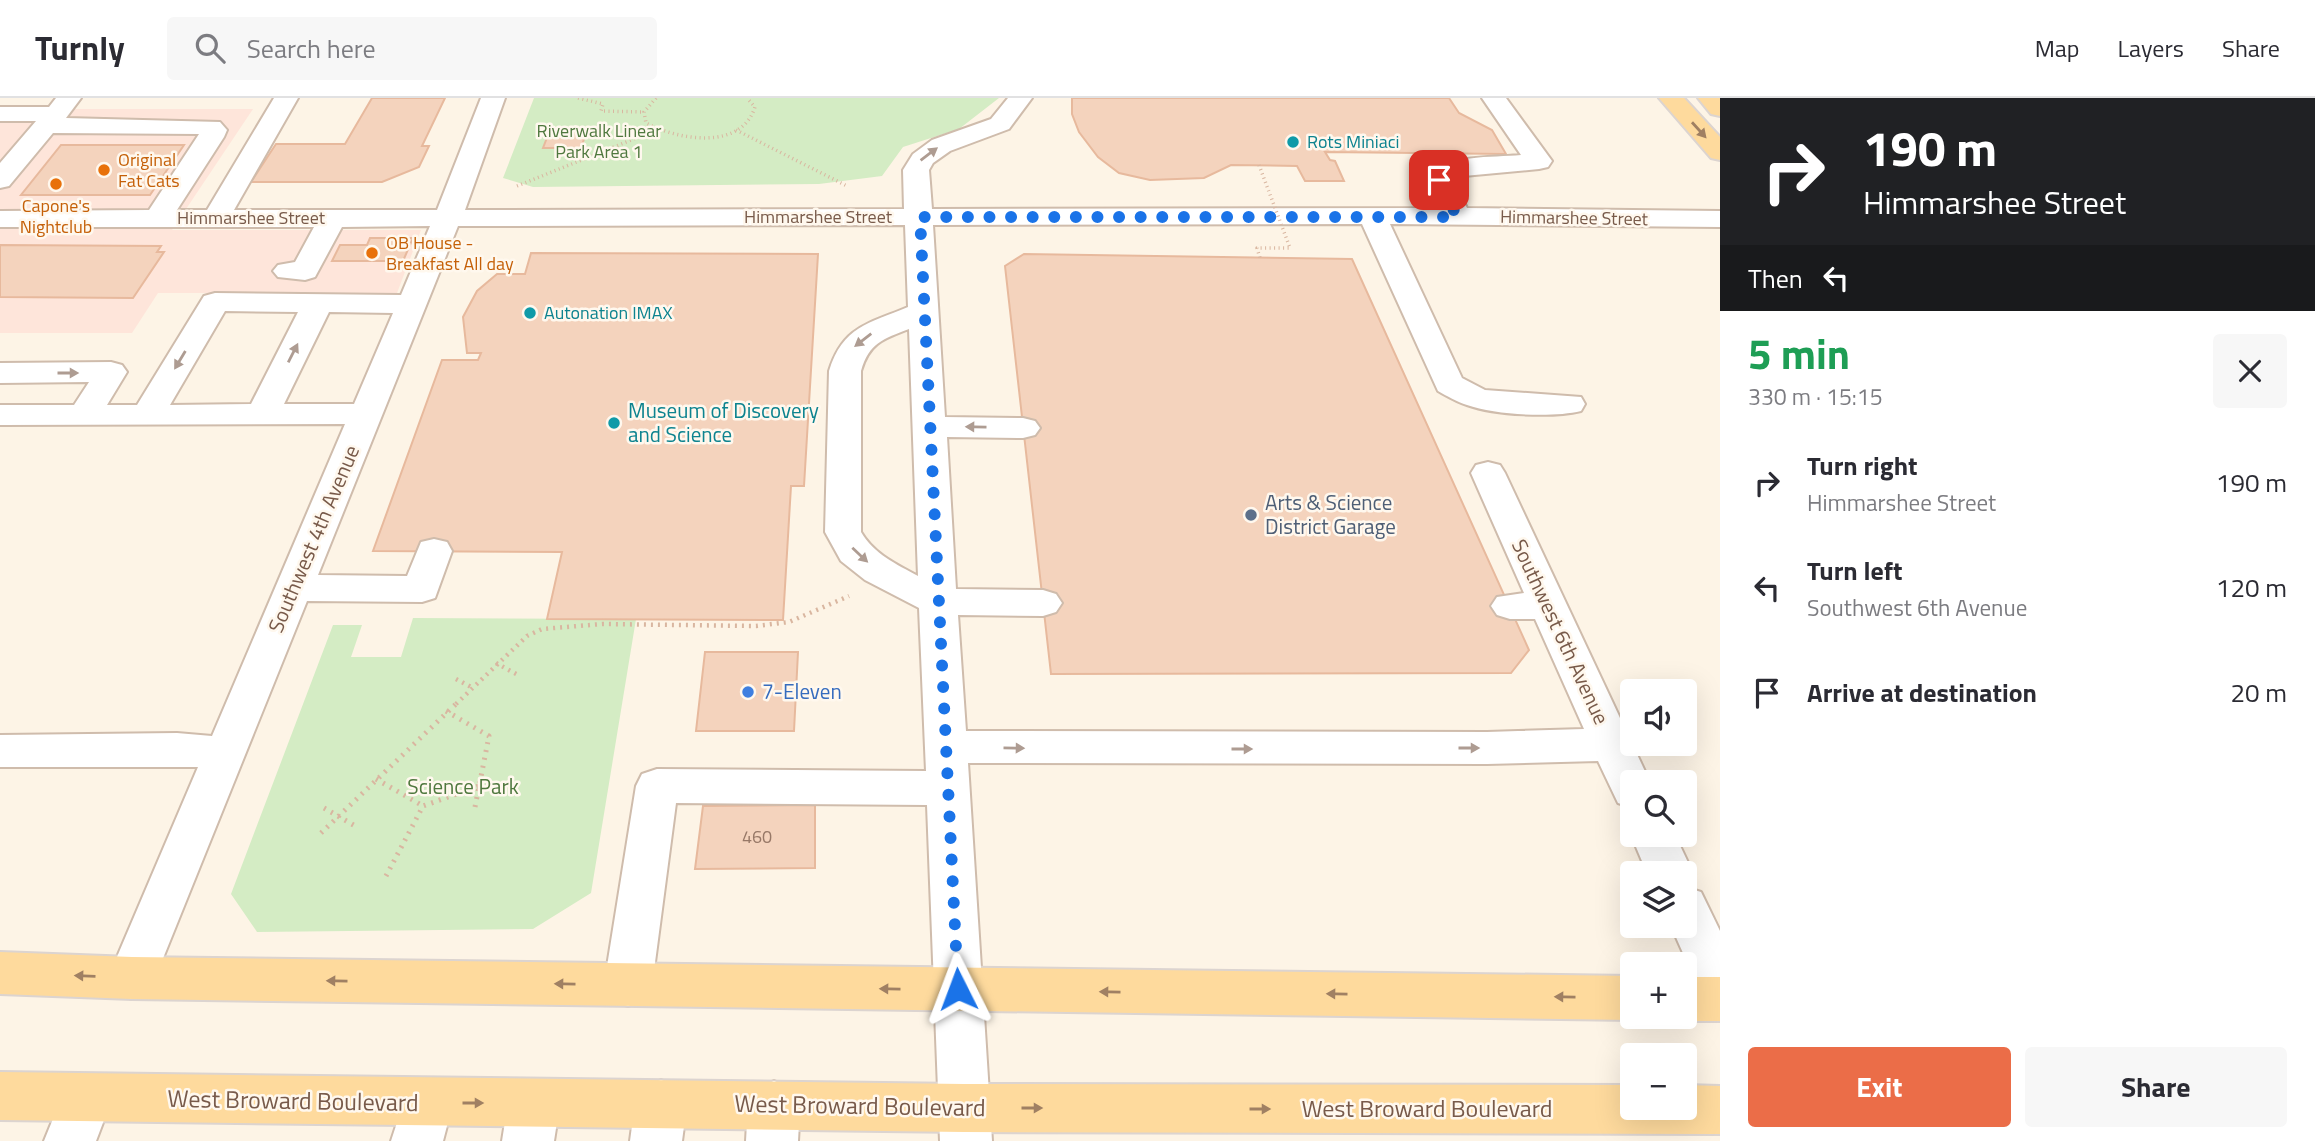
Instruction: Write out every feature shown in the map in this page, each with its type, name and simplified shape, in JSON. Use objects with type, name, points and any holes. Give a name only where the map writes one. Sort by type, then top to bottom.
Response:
[{"type":"main road","points":[[1671,98],[1720,152]]},
{"type":"main road","points":[[1710,98],[1720,108]]},
{"type":"main road","points":[[0,973],[132,978],[1620,998]]},
{"type":"main road","points":[[1697,999],[1720,999]]},
{"type":"main road","name":"West Broward Boulevard","points":[[0,1096],[78,1120],[965,1124],[1720,1110]]},
{"type":"street","points":[[216,218],[286,98]]},
{"type":"street","name":"Southwest 4th Avenue","points":[[132,978],[448,217],[493,98]]},
{"type":"street","points":[[965,1124],[916,170],[920,159],[937,148],[1000,124],[1020,98]]},
{"type":"street","points":[[1457,217],[1439,180],[1458,169],[1539,161],[1494,98]]},
{"type":"street","points":[[0,180],[57,112]]},
{"type":"street","points":[[0,114],[57,112],[211,127],[214,130],[211,137],[158,218]]},
{"type":"street","points":[[1371,216],[1449,384],[1477,398],[1502,402],[1569,404]]},
{"type":"street","name":"Himmarshee Street","points":[[0,219],[1371,216],[1720,219]]},
{"type":"street","points":[[288,271],[305,271],[334,217]]},
{"type":"street","points":[[148,414],[215,302],[412,304]]},
{"type":"street","points":[[262,414],[318,303]]},
{"type":"street","points":[[925,311],[870,334],[851,350],[845,371],[843,532],[854,552],[878,571],[939,602],[1043,603]]},
{"type":"street","points":[[0,373],[111,372],[84,415]]},
{"type":"street","points":[[0,415],[366,414]]},
{"type":"street","points":[[930,427],[1023,428]]},
{"type":"street","name":"Southwest 6th Avenue","points":[[1488,472],[1624,770]]},
{"type":"street","points":[[294,588],[422,589],[434,551]]},
{"type":"street","points":[[1510,606],[1549,606]]},
{"type":"street","points":[[628,985],[657,786],[947,768],[1612,744]]},
{"type":"street","points":[[0,751],[177,749],[226,753]]},
{"type":"street","points":[[1697,932],[1720,983]]},
{"type":"path","points":[[578,98],[603,104],[601,111],[644,111],[656,98]]},
{"type":"path","points":[[644,111],[646,123],[656,130],[685,138],[721,135],[736,131],[754,115],[755,107],[747,98]]},
{"type":"path","points":[[514,187],[656,130]]},
{"type":"path","points":[[736,131],[831,180],[857,189]]},
{"type":"path","points":[[1259,166],[1290,248],[1257,248],[1260,258]]},
{"type":"path","points":[[321,833],[496,663],[527,636],[542,629],[602,624],[767,625],[789,622],[849,596]]},
{"type":"path","points":[[496,663],[519,675]]},
{"type":"path","points":[[456,679],[471,687]]},
{"type":"path","points":[[446,711],[489,736],[474,812]]},
{"type":"path","points":[[376,779],[423,806]]},
{"type":"path","points":[[386,876],[423,806],[479,786]]},
{"type":"path","points":[[324,808],[357,827]]},
{"type":"shaded area","points":[[0,109],[253,109],[172,230],[421,230],[397,293],[158,293],[132,333],[0,333]]},
{"type":"green space","name":"Riverwalk Linear Park Area 1","points":[[534,98],[999,98],[959,129],[903,147],[882,176],[819,184],[533,187],[503,178]]},
{"type":"green space","name":"Science Park","points":[[413,618],[636,619],[591,893],[533,929],[257,932],[231,894],[333,625],[362,625],[351,657],[401,657]]},
{"type":"building","points":[[372,98],[445,98],[422,146],[429,146],[419,167],[382,182],[251,182],[276,144],[345,144]]},
{"type":"building","name":"Rots Miniaci","points":[[1072,98],[1449,98],[1459,113],[1492,130],[1506,154],[1325,152],[1330,160],[1335,161],[1344,181],[1305,181],[1297,166],[1231,165],[1204,178],[1150,180],[1119,173],[1098,157],[1079,132],[1072,114]]},
{"type":"building","points":[[550,130],[587,130],[581,148],[543,148]]},
{"type":"building","name":"Original Fat Cats","points":[[61,145],[184,145],[150,195],[21,195]]},
{"type":"building","name":"OB House - Breakfast All day","points":[[370,238],[413,238],[403,261],[332,261],[340,245],[367,245]]},
{"type":"building","points":[[0,245],[161,246],[157,252],[164,252],[133,298],[0,297]]},
{"type":"building","name":"Museum of Discovery and Science","points":[[531,253],[818,254],[804,486],[791,486],[783,620],[547,619],[562,552],[373,551],[442,360],[478,360],[481,353],[467,353],[463,317],[477,291],[497,274],[525,274]]},
{"type":"building","name":"Museum of Discovery and Science","points":[[531,253],[818,254],[804,486],[791,486],[783,620],[547,619],[562,552],[373,551],[442,360],[478,360],[481,353],[467,353],[463,317],[477,291],[497,274],[525,274]]},
{"type":"building","name":"Arts & Science District Garage","points":[[1024,254],[1352,259],[1529,650],[1511,673],[1051,674],[1005,266]]},
{"type":"building","name":"7-Eleven","points":[[705,652],[798,652],[794,731],[696,731]]},
{"type":"building","points":[[815,805],[815,868],[695,869],[703,806]]},
{"type":"place","name":"Rots Miniaci","points":[[1293,142]]},
{"type":"place","name":"Original Fat Cats","points":[[104,170]]},
{"type":"place","name":"Capone's Nightclub","points":[[56,184]]},
{"type":"place","name":"OB House - Breakfast All day","points":[[372,253]]},
{"type":"place","name":"Autonation IMAX","points":[[530,313]]},
{"type":"place","name":"Museum of Discovery and Science","points":[[614,423]]},
{"type":"place","name":"Arts & Science District Garage","points":[[1251,515]]},
{"type":"place","name":"7-Eleven","points":[[748,692]]},
{"type":"route","points":[[958,989],[920,217],[1457,217],[1439,180]]}]
